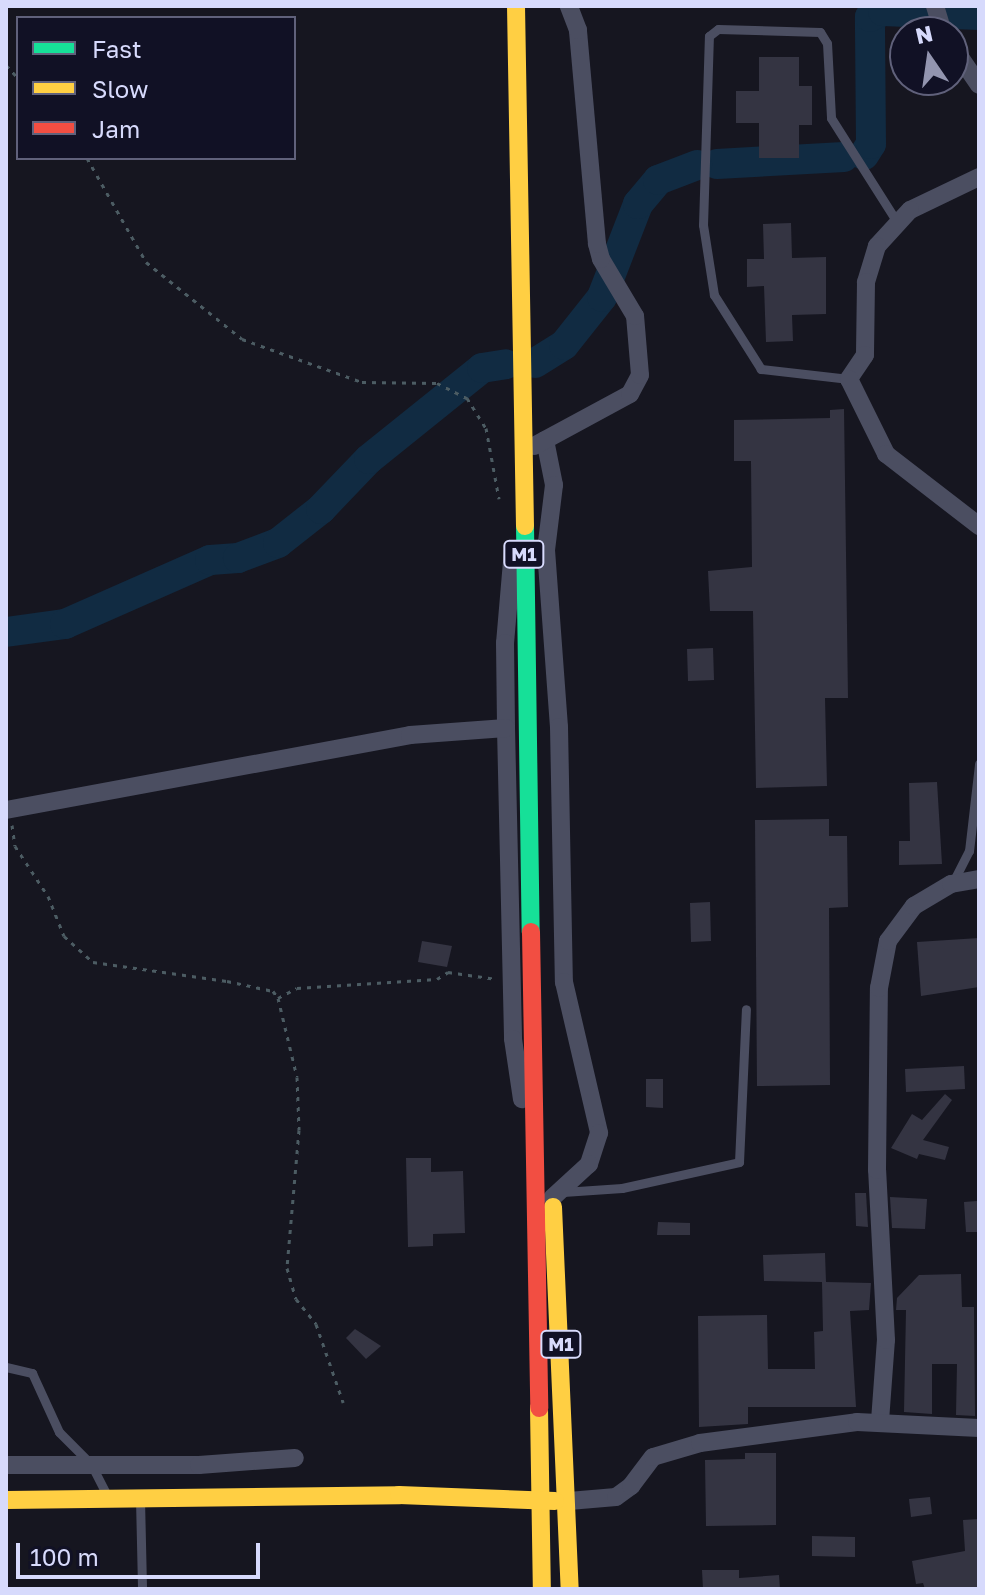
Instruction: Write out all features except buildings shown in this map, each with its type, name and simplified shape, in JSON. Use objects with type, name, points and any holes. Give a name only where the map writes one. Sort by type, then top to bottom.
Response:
[{"type":"main road","name":"M1","points":[[516,6],[522,453],[537,1102],[530,1131],[542,1589]]},
{"type":"main road","name":"M1","points":[[537,1102],[547,1128],[556,1195],[570,1589]]},
{"type":"main road","points":[[6,1500],[399,1495],[569,1501]]},
{"type":"street","points":[[522,453],[630,394],[640,375],[635,316],[601,259],[597,244],[578,30],[569,6]]},
{"type":"street","points":[[979,177],[932,195],[897,222],[869,264],[865,355],[849,379],[886,454],[979,526]]},
{"type":"street","points":[[545,440],[554,485],[546,550],[559,727],[564,982],[599,1133],[589,1164],[556,1195]]},
{"type":"street","points":[[523,500],[508,578],[506,728],[512,983],[519,1087],[530,1131]]},
{"type":"street","points":[[8,810],[410,735],[506,728]]},
{"type":"street","points":[[880,1421],[886,1340],[877,1170],[879,988],[888,941],[914,906],[951,884],[979,879]]},
{"type":"street","points":[[569,1501],[616,1497],[631,1486],[653,1457],[672,1448],[880,1421],[919,1428],[979,1428]]},
{"type":"street","points":[[6,1465],[199,1465],[295,1458]]},
{"type":"lane","points":[[849,379],[761,369],[714,295],[703,225],[709,36],[718,29],[820,32],[827,43],[831,118],[897,222]]},
{"type":"lane","points":[[951,884],[969,851],[979,764]]},
{"type":"lane","points":[[556,1195],[622,1188],[739,1162],[746,1009]]},
{"type":"lane","points":[[6,1367],[32,1373],[59,1432],[91,1464],[109,1499]]},
{"type":"lane","points":[[140,1499],[142,1589]]},
{"type":"path","points":[[88,160],[146,262],[242,339],[362,382],[437,383],[467,398],[486,428],[499,506]]},
{"type":"path","points":[[8,810],[15,846],[48,896],[64,936],[93,962],[227,981],[273,991],[278,998],[297,1077],[299,1130],[287,1268],[296,1299],[316,1324],[343,1402]]},
{"type":"path","points":[[278,998],[297,988],[437,979],[448,972],[512,983]]},
{"type":"waterway","points":[[864,155],[871,144],[870,17],[883,11],[979,15]]},
{"type":"waterway","points":[[717,164],[844,157]]},
{"type":"waterway","points":[[535,363],[564,345],[602,297],[638,204],[658,180],[697,165]]},
{"type":"waterway","points":[[6,632],[65,624],[210,560],[238,558],[278,543],[321,509],[369,459],[482,368],[506,364]]},
{"type":"traffic: fast","points":[[525,526],[531,932]]},
{"type":"traffic: slow","points":[[516,6],[525,526]]},
{"type":"traffic: slow","points":[[553,1207],[570,1589]]},
{"type":"traffic: slow","points":[[539,1408],[542,1589]]},
{"type":"traffic: slow","points":[[6,1500],[399,1495],[555,1501]]},
{"type":"traffic: jam","points":[[531,932],[539,1408]]}]
